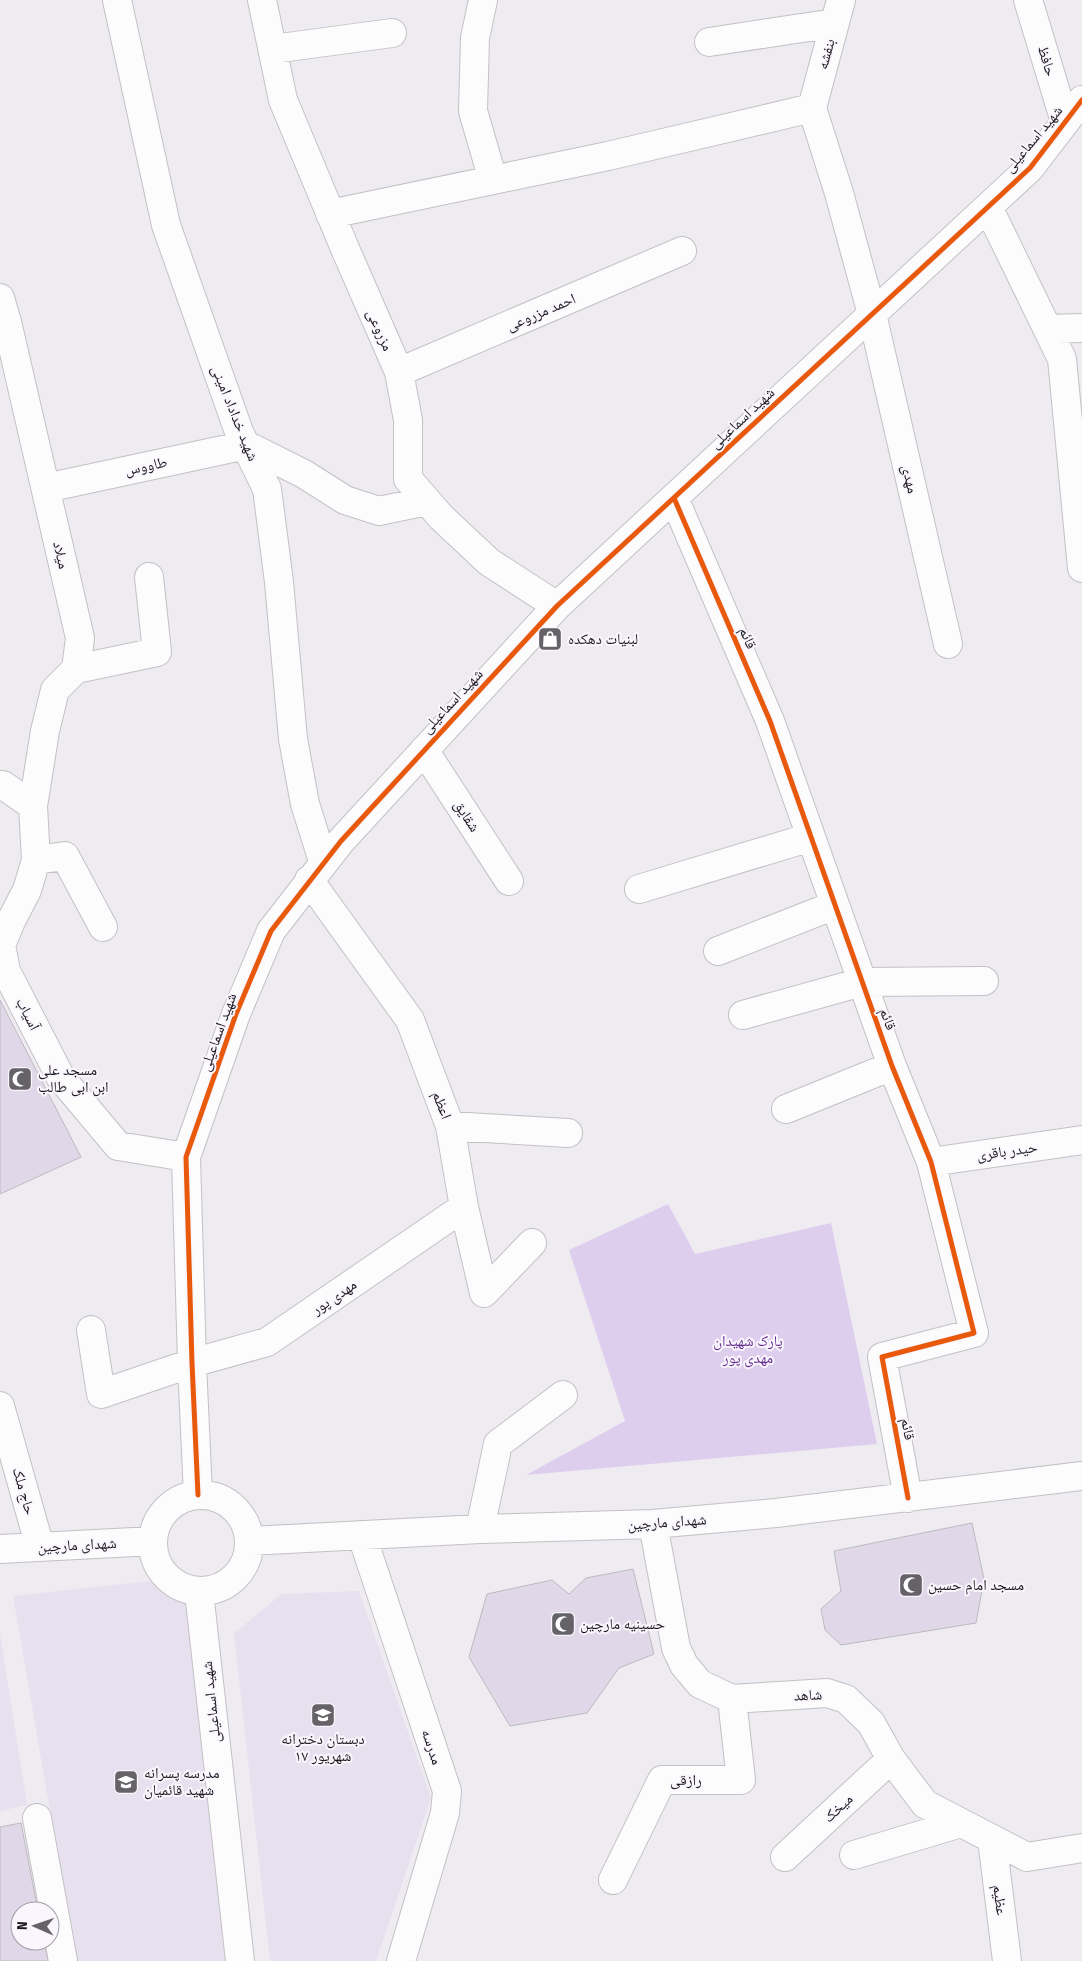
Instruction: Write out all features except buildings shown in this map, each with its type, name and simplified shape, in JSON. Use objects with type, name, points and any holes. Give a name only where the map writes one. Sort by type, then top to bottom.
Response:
[{"type":"street","name":"شهید خداداد امینی","points":[[117,0],[166,225],[239,432],[267,489],[279,582],[293,739],[316,871]]},
{"type":"street","name":"مزروعی","points":[[262,0],[284,100],[330,214],[399,372],[408,420],[408,479],[441,518],[489,562],[557,606]]},
{"type":"street","points":[[483,0],[474,38],[473,111],[493,180]]},
{"type":"street","name":"حافظ","points":[[1028,0],[1065,122]]},
{"type":"street","points":[[709,42],[838,12]]},
{"type":"street","name":"بنفشه","points":[[812,108],[838,12]]},
{"type":"street","points":[[273,49],[392,33]]},
{"type":"street","name":"شهید اسماعیلی","points":[[198,1495],[186,1157],[236,1014],[271,931],[316,871],[424,750],[557,606],[1030,168],[1082,100]]},
{"type":"street","points":[[330,214],[608,156],[812,108]]},
{"type":"street","name":"مهدی","points":[[812,108],[839,193],[872,314],[948,644]]},
{"type":"street","points":[[988,207],[1062,359],[1082,568]]},
{"type":"street","name":"احمد مزروعی","points":[[399,372],[682,251]]},
{"type":"street","name":"میلاد","points":[[0,298],[80,638],[76,669]]},
{"type":"street","points":[[1048,329],[1082,328]]},
{"type":"street","name":"طاووس","points":[[46,488],[246,445]]},
{"type":"street","points":[[246,445],[304,474],[345,500],[379,511],[427,501]]},
{"type":"street","name":"قائم","points":[[674,498],[770,721],[892,1066],[932,1162],[974,1333],[882,1357],[908,1498]]},
{"type":"street","points":[[0,785],[3,785],[33,806],[45,731],[55,690],[76,669],[157,652],[150,577]]},
{"type":"street","name":"شقایق","points":[[424,750],[510,881]]},
{"type":"street","name":"آسیاب","points":[[33,806],[36,860],[27,890],[5,924],[1,945],[6,971],[61,1078],[118,1146],[186,1157]]},
{"type":"street","points":[[639,889],[811,837]]},
{"type":"street","points":[[36,860],[66,856],[103,926]]},
{"type":"street","name":"اعظم","points":[[316,871],[410,1020],[450,1126],[464,1207],[484,1293],[532,1243]]},
{"type":"street","points":[[718,951],[834,904]]},
{"type":"street","points":[[743,1015],[862,982],[984,981]]},
{"type":"street","points":[[786,1109],[892,1066]]},
{"type":"street","points":[[450,1126],[568,1133]]},
{"type":"street","name":"حیدر باقری","points":[[932,1162],[1082,1140]]},
{"type":"street","name":"مهدی پور","points":[[92,1330],[101,1394],[192,1362],[267,1342],[464,1207]]},
{"type":"street","points":[[480,1530],[498,1444],[563,1395]]},
{"type":"street","name":"حاج ملک","points":[[0,1406],[40,1547]]},
{"type":"street","name":"شهدای مارچین","points":[[250,1541],[653,1524],[776,1513],[1082,1476]]},
{"type":"street","points":[[198,1495],[214,1496],[227,1503],[239,1513],[247,1526],[250,1541],[248,1557],[241,1572],[229,1583],[214,1590],[199,1592],[184,1588],[171,1581],[161,1570],[155,1556],[154,1541],[156,1527],[163,1515],[178,1501],[198,1495]]},
{"type":"street","name":"شاهد","points":[[653,1524],[676,1648],[684,1665],[700,1684],[732,1699],[827,1693],[846,1699],[872,1723],[891,1759],[925,1804],[1027,1857],[1082,1848]]},
{"type":"street","name":"مدرسه","points":[[362,1536],[447,1791],[445,1813],[401,1961]]},
{"type":"street","name":"شهدای مارچین","points":[[0,1549],[154,1541]]},
{"type":"street","name":"شهید اسماعیلی","points":[[199,1592],[240,1961]]},
{"type":"street","name":"رازقی","points":[[613,1880],[662,1780],[741,1780],[732,1699]]},
{"type":"street","name":"میخک","points":[[786,1857],[891,1759]]},
{"type":"street","points":[[37,1818],[64,1961]]},
{"type":"street","points":[[854,1856],[961,1823]]},
{"type":"street","name":"عظیم","points":[[992,1839],[1007,1961]]},
{"type":"shaded area","name":"مدرسه پسرانه شهید قائمیان","points":[[150,1581],[186,1604],[229,1961],[76,1961],[13,1596]]},
{"type":"shaded area","name":"دبستان دخترانه ۱۷ شهریور","points":[[359,1591],[431,1798],[376,1961],[270,1961],[234,1633],[282,1594]]},
{"type":"shaded area","points":[[0,1634],[27,1805],[0,1811]]},
{"type":"green space","name":"پارک شهیدان مهدی پور","points":[[668,1204],[695,1254],[831,1223],[877,1444],[526,1475],[625,1421],[569,1250]]},
{"type":"cycle path","points":[[198,1495],[186,1157],[236,1014],[271,931],[341,841],[557,606],[1030,168],[1082,100]]},
{"type":"cycle path","points":[[674,498],[770,721],[892,1066],[931,1162],[974,1333],[882,1357],[908,1498]]},
{"type":"place","name":"لبنیات دهکده","points":[[550,639]]},
{"type":"place","name":"مسجد علی ابن ابی طالب","points":[[20,1079]]},
{"type":"place","name":"مسجد امام حسین","points":[[911,1585]]},
{"type":"place","name":"حسینیه مارچین","points":[[563,1624]]},
{"type":"place","name":"دبستان دخترانه ۱۷ شهریور","points":[[323,1715]]},
{"type":"place","name":"مدرسه پسرانه شهید قائمیان","points":[[126,1782]]}]
